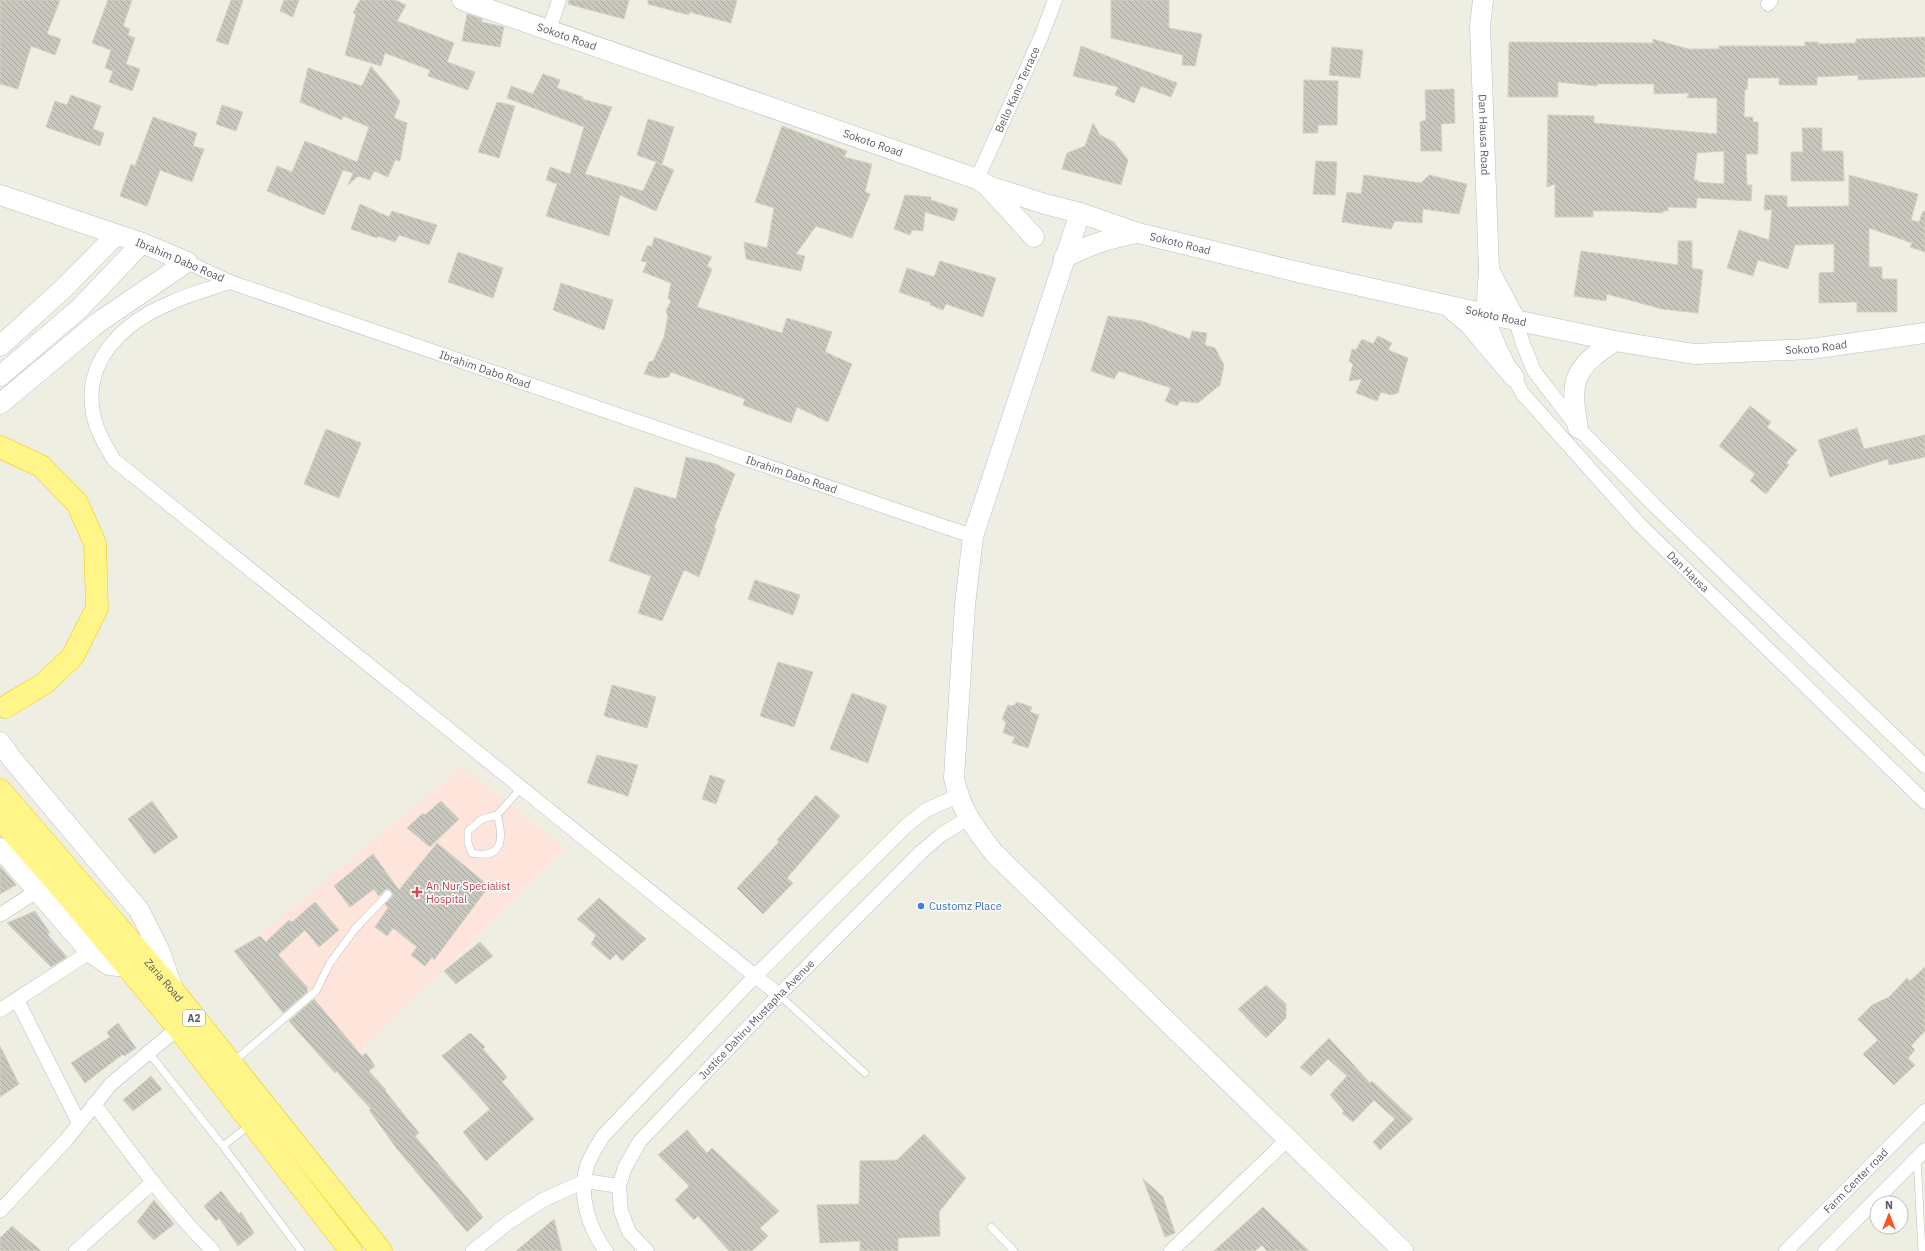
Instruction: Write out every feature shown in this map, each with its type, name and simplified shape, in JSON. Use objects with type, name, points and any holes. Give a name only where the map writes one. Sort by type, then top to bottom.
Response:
[{"type":"highway","points":[[0,447],[41,466],[76,503],[95,543],[97,608],[73,656],[45,682],[5,707]]},
{"type":"highway","name":"Zaria Road","points":[[0,790],[176,994],[381,1251]]},
{"type":"highway","name":"Zaria Road","points":[[0,818],[63,890],[178,1028],[351,1251]]},
{"type":"street","name":"Sokoto Road","points":[[462,0],[1045,204],[1080,212],[1138,233],[1448,306],[1615,341],[1694,354],[1811,349],[1925,333]]},
{"type":"street","points":[[549,30],[559,0]]},
{"type":"street","name":"Bello Kano Terrace","points":[[982,182],[1056,0]]},
{"type":"street","name":"Dan Hausa Road","points":[[1483,0],[1480,26],[1489,270],[1486,314]]},
{"type":"street","points":[[982,182],[1034,237]]},
{"type":"street","name":"Ibrahim Dabo Road","points":[[0,195],[142,243],[230,282],[973,536]]},
{"type":"street","points":[[1080,212],[973,536],[965,605],[954,778],[958,796],[968,818],[994,853],[1403,1251]]},
{"type":"street","points":[[1064,258],[1090,245],[1108,239],[1138,233]]},
{"type":"street","points":[[0,346],[64,288],[116,234]]},
{"type":"street","points":[[0,376],[79,310],[142,243]]},
{"type":"street","points":[[0,404],[96,324],[187,262]]},
{"type":"street","points":[[1489,270],[1516,321],[1523,344],[1534,371],[1578,428],[1654,505],[1925,766]]},
{"type":"street","points":[[230,282],[169,303],[124,330],[109,345],[98,363],[92,386],[93,413],[102,440],[114,460],[780,995]]},
{"type":"street","points":[[1448,306],[1470,325],[1514,377]]},
{"type":"street","name":"Dan Hausa","points":[[1486,314],[1522,393],[1639,524],[1925,802]]},
{"type":"street","points":[[1578,428],[1574,407],[1574,386],[1580,370],[1591,357],[1615,341]]},
{"type":"street","points":[[0,742],[12,759],[139,910],[159,950],[176,994]]},
{"type":"street","points":[[606,1251],[587,1216],[585,1181],[587,1166],[603,1136],[756,975],[906,826],[926,810],[958,796]]},
{"type":"street","name":"Justice Dahiru Mustapha Avenue","points":[[647,1251],[629,1232],[621,1211],[619,1186],[625,1168],[640,1141],[780,995],[921,852],[941,835],[968,818]]},
{"type":"street","points":[[0,848],[90,952],[109,964],[127,967]]},
{"type":"street","points":[[0,915],[38,891]]},
{"type":"street","points":[[0,1010],[90,952]]},
{"type":"street","points":[[17,1000],[80,1123]]},
{"type":"street","points":[[0,1211],[80,1123],[110,1084],[178,1028]]},
{"type":"street","points":[[94,1104],[152,1182],[207,1249]]},
{"type":"street","name":"Farm Center road","points":[[1786,1251],[1925,1111]]},
{"type":"street","points":[[1171,1251],[1288,1139]]},
{"type":"street","points":[[1825,1251],[1921,1154]]},
{"type":"street","points":[[473,1251],[509,1222],[543,1200],[585,1181],[619,1186]]},
{"type":"street","points":[[76,1251],[152,1182]]},
{"type":"lane","points":[[497,815],[502,835],[500,844],[493,852],[483,855],[472,853],[468,843],[468,831],[482,819],[497,815],[522,787]]},
{"type":"lane","points":[[231,1063],[316,991],[330,963],[355,929],[388,894]]},
{"type":"lane","points":[[780,995],[865,1074]]},
{"type":"lane","points":[[149,1053],[223,1146],[301,1251]]},
{"type":"lane","points":[[223,1146],[252,1123]]},
{"type":"lane","points":[[1921,1154],[1922,1251]]},
{"type":"lane","points":[[991,1227],[1014,1251]]},
{"type":"shaded area","name":"An Nur Specialist Hospital","points":[[462,766],[566,849],[351,1061],[254,940]]},
{"type":"building","points":[[0,0],[60,0],[47,34],[61,39],[55,55],[31,46],[18,89],[0,84]]},
{"type":"building","points":[[108,0],[132,0],[123,26],[130,29],[128,35],[135,38],[126,64],[140,69],[132,91],[109,82],[113,71],[105,68],[111,50],[92,43]]},
{"type":"building","points":[[231,0],[243,0],[228,45],[216,41]]},
{"type":"building","points":[[284,0],[299,0],[293,17],[280,11]]},
{"type":"building","points":[[360,0],[395,0],[406,5],[397,21],[454,43],[447,62],[475,72],[468,90],[428,76],[430,70],[385,53],[381,66],[345,55],[356,14],[353,13]]},
{"type":"building","points":[[569,0],[629,0],[624,19],[568,4]]},
{"type":"building","points":[[648,0],[737,0],[731,23],[689,12],[689,15],[648,4]]},
{"type":"building","points":[[1111,0],[1169,0],[1169,28],[1202,34],[1195,66],[1182,65],[1183,55],[1111,38]]},
{"type":"building","points":[[467,14],[482,19],[482,22],[504,27],[500,47],[462,41]]},
{"type":"building","points":[[1925,37],[1925,77],[1858,80],[1858,75],[1817,77],[1817,85],[1779,85],[1779,78],[1748,78],[1747,90],[1745,89],[1744,117],[1753,117],[1753,122],[1758,122],[1758,154],[1746,154],[1747,185],[1752,185],[1751,201],[1697,198],[1696,208],[1668,207],[1668,211],[1663,211],[1663,213],[1593,211],[1593,217],[1555,217],[1555,184],[1547,187],[1548,115],[1594,116],[1594,123],[1717,134],[1717,98],[1687,98],[1689,93],[1654,94],[1654,84],[1597,84],[1597,86],[1558,82],[1558,97],[1508,97],[1509,42],[1653,43],[1653,39],[1688,49],[1719,49],[1719,46],[1805,46],[1805,42],[1818,42],[1818,44],[1856,43],[1856,39]],"holes":[[[1724,151],[1724,184],[1698,182],[1698,180],[1694,180],[1697,153]]]},
{"type":"building","points":[[1081,46],[1177,83],[1171,97],[1141,86],[1134,103],[1115,95],[1118,87],[1073,76]]},
{"type":"building","points":[[1332,47],[1363,50],[1360,78],[1329,75]]},
{"type":"building","points":[[371,66],[400,101],[394,118],[407,123],[400,161],[395,160],[388,177],[374,171],[370,180],[358,176],[348,185],[353,173],[343,170],[324,215],[267,191],[277,166],[292,172],[305,141],[357,162],[369,127],[343,116],[342,120],[300,102],[308,68],[362,86]]},
{"type":"building","points":[[543,74],[560,80],[557,88],[583,97],[582,99],[612,107],[585,174],[643,191],[656,162],[674,170],[656,211],[620,195],[609,236],[546,216],[557,184],[546,180],[550,167],[570,174],[584,127],[507,98],[511,86],[533,94]]},
{"type":"building","points":[[1304,80],[1338,81],[1337,125],[1318,125],[1318,133],[1303,133]]},
{"type":"building","points":[[1454,89],[1455,123],[1441,124],[1442,151],[1421,151],[1420,122],[1426,120],[1425,90]]},
{"type":"building","points":[[71,95],[101,106],[93,129],[104,133],[100,146],[46,127],[55,101],[67,105]]},
{"type":"building","points":[[497,102],[515,106],[499,158],[478,152]]},
{"type":"building","points":[[222,105],[243,112],[236,131],[216,124]]},
{"type":"building","points":[[153,117],[197,133],[193,146],[204,149],[192,182],[160,170],[147,206],[120,196],[131,164],[135,166]]},
{"type":"building","points":[[648,119],[674,127],[662,164],[637,155]]},
{"type":"building","points":[[1093,123],[1100,135],[1114,142],[1128,160],[1121,185],[1062,169],[1067,153],[1085,146]]},
{"type":"building","points":[[782,126],[847,151],[844,157],[872,164],[865,192],[870,194],[852,238],[816,226],[796,254],[805,256],[801,271],[746,259],[744,242],[767,248],[774,208],[755,202]]},
{"type":"building","points":[[1802,128],[1822,128],[1822,151],[1843,151],[1844,181],[1791,181],[1791,152],[1803,152]]},
{"type":"building","points":[[1316,161],[1337,162],[1335,195],[1313,194]]},
{"type":"building","points":[[1364,175],[1421,183],[1429,175],[1467,184],[1459,214],[1423,209],[1422,223],[1395,221],[1391,229],[1342,222],[1347,192],[1361,194]]},
{"type":"building","points":[[1849,175],[1918,194],[1911,220],[1919,222],[1923,211],[1925,211],[1925,252],[1910,247],[1912,243],[1869,228],[1869,267],[1882,267],[1882,279],[1897,279],[1897,312],[1857,312],[1857,302],[1819,303],[1819,273],[1834,272],[1834,244],[1795,245],[1788,269],[1758,260],[1753,276],[1727,268],[1739,230],[1769,240],[1772,210],[1764,210],[1765,195],[1787,196],[1787,207],[1849,206]]},
{"type":"building","points":[[905,195],[931,197],[931,200],[958,209],[954,221],[925,212],[923,231],[912,230],[910,235],[894,229]]},
{"type":"building","points":[[360,204],[389,217],[392,211],[437,225],[429,245],[399,235],[395,242],[378,236],[377,238],[351,229]]},
{"type":"building","points":[[654,237],[712,257],[707,266],[712,269],[697,307],[782,333],[787,318],[832,332],[825,352],[852,364],[828,422],[797,407],[791,423],[743,405],[745,399],[671,372],[669,377],[660,378],[644,374],[649,362],[653,361],[664,337],[668,316],[666,311],[671,301],[668,298],[671,283],[643,272],[647,262],[641,261],[647,246],[652,246]]},
{"type":"building","points":[[1678,241],[1692,241],[1692,268],[1703,270],[1698,313],[1662,309],[1607,294],[1606,301],[1574,296],[1581,251],[1678,265]]},
{"type":"building","points":[[458,252],[503,268],[493,298],[448,282]]},
{"type":"building","points":[[940,261],[996,278],[983,317],[946,304],[943,310],[930,305],[931,303],[899,292],[907,268],[934,277]]},
{"type":"building","points":[[561,283],[613,300],[604,330],[553,310]]},
{"type":"building","points":[[1108,316],[1142,321],[1190,339],[1192,331],[1207,333],[1205,345],[1215,348],[1224,365],[1220,385],[1198,403],[1180,401],[1177,406],[1165,401],[1171,388],[1119,371],[1114,379],[1091,371]]},
{"type":"building","points":[[1378,336],[1392,343],[1388,350],[1408,358],[1398,393],[1391,395],[1381,392],[1377,401],[1356,393],[1362,379],[1349,381],[1353,364],[1349,361],[1352,349],[1356,350],[1362,339],[1373,344]]},
{"type":"building","points":[[1750,406],[1771,422],[1767,427],[1797,450],[1786,463],[1789,465],[1766,494],[1750,481],[1755,474],[1719,446]]},
{"type":"building","points":[[1857,428],[1864,449],[1925,435],[1925,457],[1889,465],[1888,459],[1830,477],[1818,440]]},
{"type":"building","points":[[326,429],[361,443],[339,498],[304,484]]},
{"type":"building","points":[[686,457],[716,464],[735,474],[714,528],[716,529],[699,577],[684,570],[662,621],[638,613],[651,576],[609,561],[635,487],[676,499]]},
{"type":"building","points":[[755,580],[800,595],[793,615],[748,599]]},
{"type":"building","points":[[778,662],[813,672],[794,727],[760,716]]},
{"type":"building","points":[[612,685],[656,697],[647,728],[604,716]]},
{"type":"building","points":[[852,693],[887,706],[868,763],[830,749]]},
{"type":"building","points":[[1017,702],[1032,707],[1030,712],[1039,715],[1028,748],[1012,743],[1015,737],[1003,733],[1006,723],[1002,719],[1008,705],[1013,706]]},
{"type":"building","points":[[597,755],[638,765],[628,796],[587,783]]},
{"type":"building","points":[[710,775],[725,780],[716,804],[702,799]]},
{"type":"building","points":[[816,795],[840,816],[787,878],[793,883],[763,914],[737,888],[779,842],[777,840]]},
{"type":"building","points":[[152,801],[178,837],[154,854],[128,819]]},
{"type":"building","points":[[441,801],[459,819],[430,847],[407,828],[423,813],[425,815]]},
{"type":"building","points":[[437,843],[489,886],[434,960],[432,957],[425,966],[411,955],[417,947],[393,928],[387,936],[375,927],[388,908],[385,904],[393,896],[391,890],[386,889],[379,896],[374,889],[350,907],[334,886],[373,854],[399,890]]},
{"type":"building","points":[[0,866],[16,885],[0,894]]},
{"type":"building","points":[[599,898],[646,939],[622,961],[616,954],[610,960],[591,944],[596,935],[577,919]]},
{"type":"building","points":[[315,902],[339,930],[319,947],[305,930],[278,955],[308,988],[306,989],[308,991],[283,1013],[234,951],[260,936],[266,942],[289,920],[292,922]]},
{"type":"building","points":[[35,911],[50,933],[47,934],[67,957],[51,967],[7,923]]},
{"type":"building","points":[[480,942],[493,956],[456,984],[444,971]]},
{"type":"building","points":[[1925,967],[1925,1031],[1911,1046],[1915,1050],[1908,1058],[1915,1065],[1894,1085],[1863,1054],[1878,1040],[1858,1019],[1872,1005],[1889,997],[1907,978],[1910,981]]},
{"type":"building","points":[[1266,985],[1286,1004],[1286,1018],[1266,1038],[1238,1009]]},
{"type":"building","points":[[314,999],[362,1056],[366,1053],[375,1066],[369,1071],[386,1090],[385,1091],[419,1133],[415,1136],[483,1217],[467,1232],[397,1149],[369,1110],[371,1109],[336,1071],[335,1073],[289,1021]]},
{"type":"building","points":[[118,1023],[136,1048],[124,1056],[123,1054],[85,1083],[71,1063],[110,1037],[107,1032]]},
{"type":"building","points":[[470,1033],[485,1047],[483,1049],[507,1077],[502,1082],[534,1119],[486,1161],[463,1132],[490,1109],[442,1056]]},
{"type":"building","points":[[1329,1038],[1370,1083],[1372,1081],[1413,1119],[1380,1150],[1373,1142],[1395,1119],[1374,1100],[1353,1122],[1342,1113],[1344,1111],[1330,1095],[1347,1076],[1328,1059],[1311,1076],[1300,1067]]},
{"type":"building","points":[[0,1046],[19,1084],[0,1097]]},
{"type":"building","points":[[151,1076],[162,1089],[133,1111],[123,1100]]},
{"type":"building","points":[[687,1130],[707,1153],[712,1148],[779,1211],[760,1228],[768,1236],[752,1251],[729,1251],[698,1216],[694,1220],[675,1200],[689,1186],[658,1155]]},
{"type":"building","points":[[924,1134],[966,1178],[939,1212],[940,1236],[898,1238],[898,1251],[860,1251],[860,1241],[820,1243],[817,1205],[859,1204],[860,1161],[897,1160]]},
{"type":"building","points":[[1143,1179],[1163,1197],[1175,1233],[1165,1237]]},
{"type":"building","points":[[221,1191],[239,1214],[241,1212],[254,1233],[238,1246],[219,1218],[216,1221],[204,1206]]},
{"type":"building","points":[[154,1200],[174,1224],[154,1240],[137,1222]]},
{"type":"building","points":[[1263,1207],[1309,1251],[1267,1251],[1262,1245],[1255,1251],[1214,1251]]},
{"type":"building","points":[[554,1219],[562,1251],[516,1251]]},
{"type":"building","points":[[12,1226],[41,1251],[0,1251],[0,1238]]},
{"type":"place","name":"An Nur Specialist Hospital","points":[[417,892]]},
{"type":"place","name":"Customz Place","points":[[921,906]]}]
